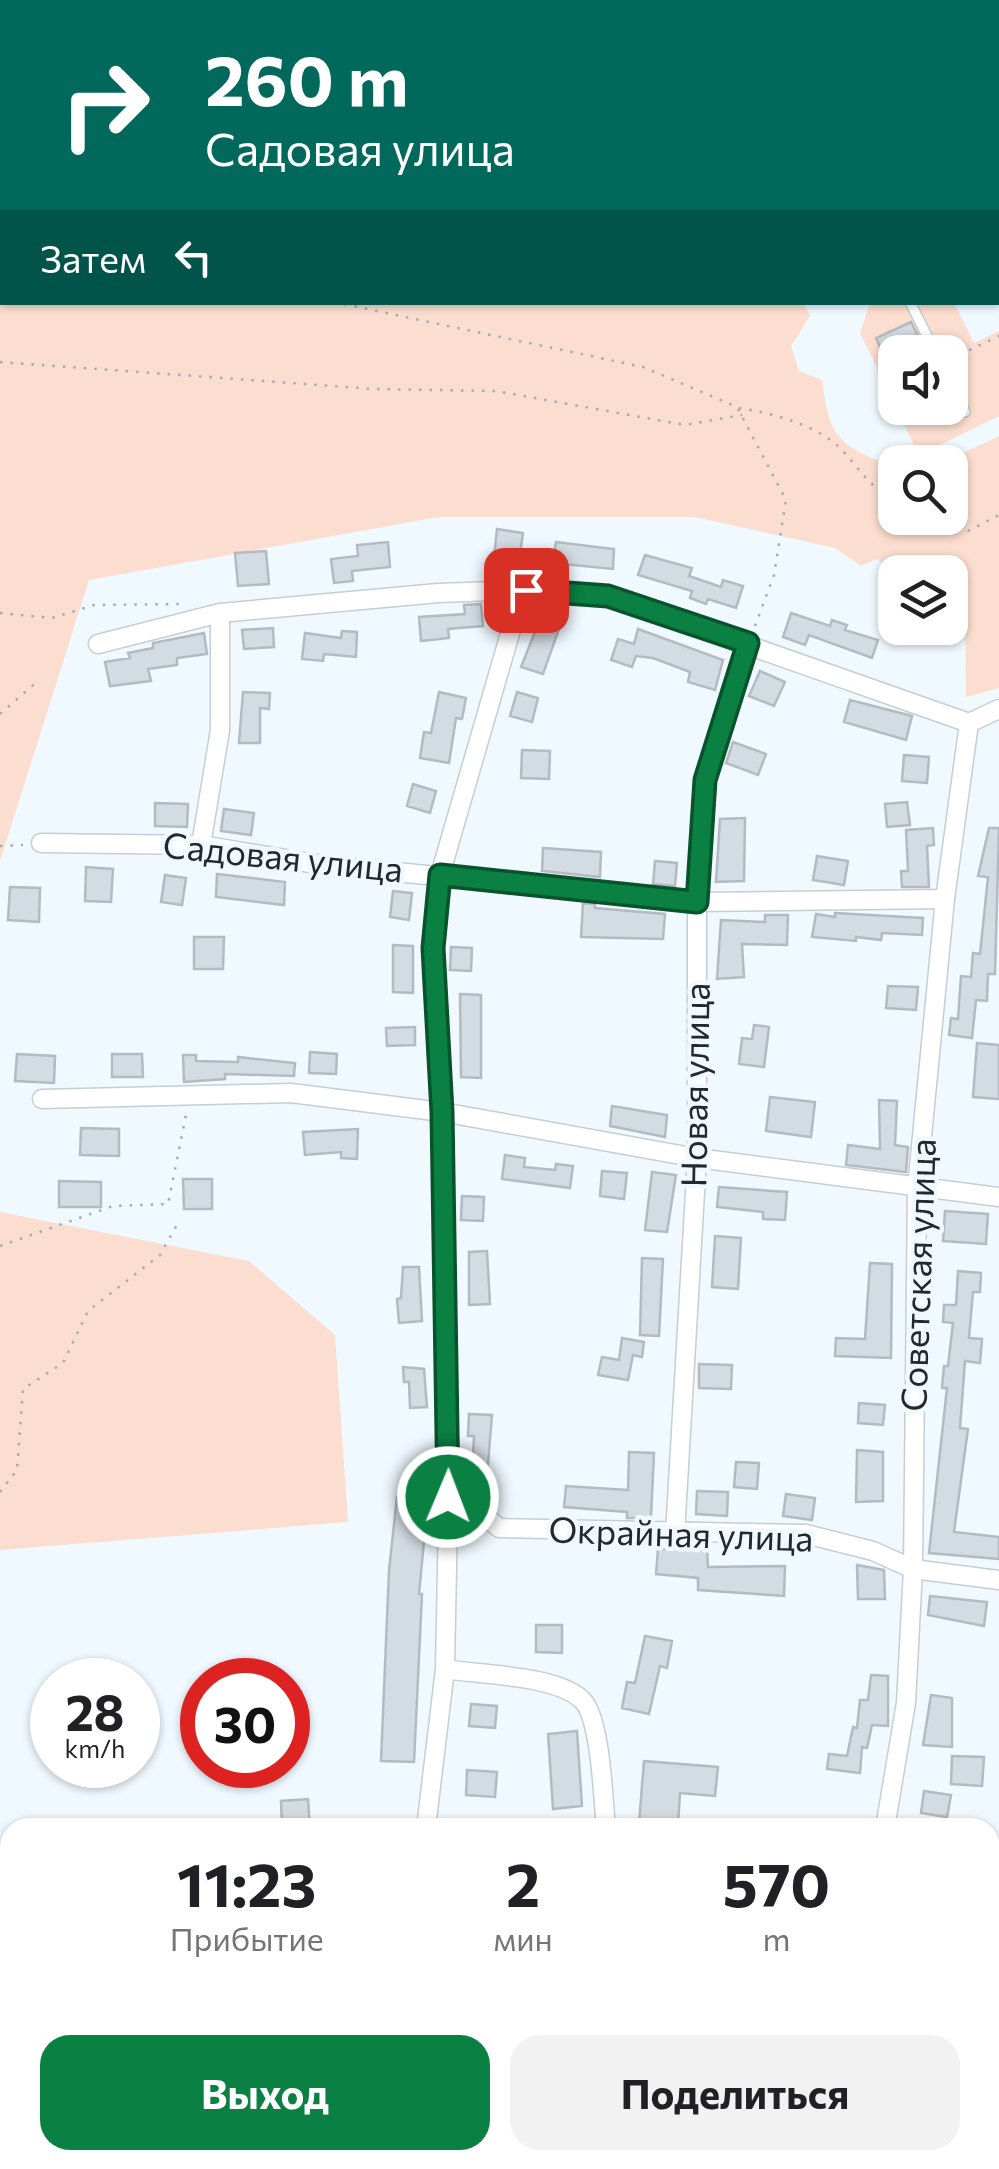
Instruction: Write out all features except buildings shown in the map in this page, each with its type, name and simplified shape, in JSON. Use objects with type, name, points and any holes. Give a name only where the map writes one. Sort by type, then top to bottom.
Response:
[{"type":"street","points":[[98,644],[211,614],[526,590],[608,596],[970,723],[999,708]]},
{"type":"street","points":[[201,845],[220,730],[211,614]]},
{"type":"street","points":[[427,1818],[445,1670],[449,1463],[442,1112],[433,948],[440,875],[511,630]]},
{"type":"street","name":"Новая улица","points":[[675,1534],[698,1158],[697,902],[705,780],[748,643]]},
{"type":"street","name":"Советская улица","points":[[887,1818],[906,1703],[913,1569],[917,1188],[945,899],[970,723]]},
{"type":"street","name":"Садовая улица","points":[[40,843],[201,845],[316,864],[697,902],[945,899]]},
{"type":"street","points":[[42,1100],[190,1099],[291,1093],[442,1112],[698,1158],[999,1198]]},
{"type":"street","name":"Окрайная улица","points":[[449,1463],[485,1516],[500,1528],[806,1534],[873,1551],[913,1569],[999,1580]]},
{"type":"street","points":[[445,1670],[554,1685],[584,1700],[593,1722],[605,1818]]},
{"type":"lane","points":[[912,305],[927,335]]},
{"type":"path","points":[[348,305],[643,367],[737,407],[776,414],[839,446],[878,492]]},
{"type":"path","points":[[968,351],[999,336]]},
{"type":"path","points":[[0,362],[374,389],[496,391],[685,425],[742,416]]},
{"type":"path","points":[[737,407],[786,500],[774,575],[748,643]]},
{"type":"path","points":[[968,531],[999,515]]},
{"type":"path","points":[[0,613],[52,618],[94,605],[141,602],[195,606],[211,614]]},
{"type":"path","points":[[0,714],[40,680]]},
{"type":"path","points":[[0,846],[40,843]]},
{"type":"path","points":[[0,1246],[113,1206],[168,1204],[190,1099]]},
{"type":"path","points":[[0,1492],[16,1470],[23,1389],[63,1363],[88,1311],[160,1255],[178,1223]]},
{"type":"shaded area","points":[[0,305],[805,305],[810,316],[791,346],[799,371],[822,380],[827,411],[836,433],[853,448],[878,460],[878,535],[968,535],[968,451],[999,436],[999,688],[966,697],[968,555],[878,555],[878,560],[861,566],[835,548],[696,517],[439,517],[89,580],[0,861]]},
{"type":"shaded area","points":[[869,305],[955,305],[974,343],[999,331],[999,416],[940,445],[914,445],[904,425],[968,425],[968,335],[878,335],[878,370],[860,333]]},
{"type":"shaded area","points":[[0,1212],[249,1261],[335,1335],[348,1522],[0,1550]]},
{"type":"route","points":[[448,1497],[442,1112],[433,948],[440,875],[697,902],[705,780],[748,643],[608,596],[526,590]]}]
